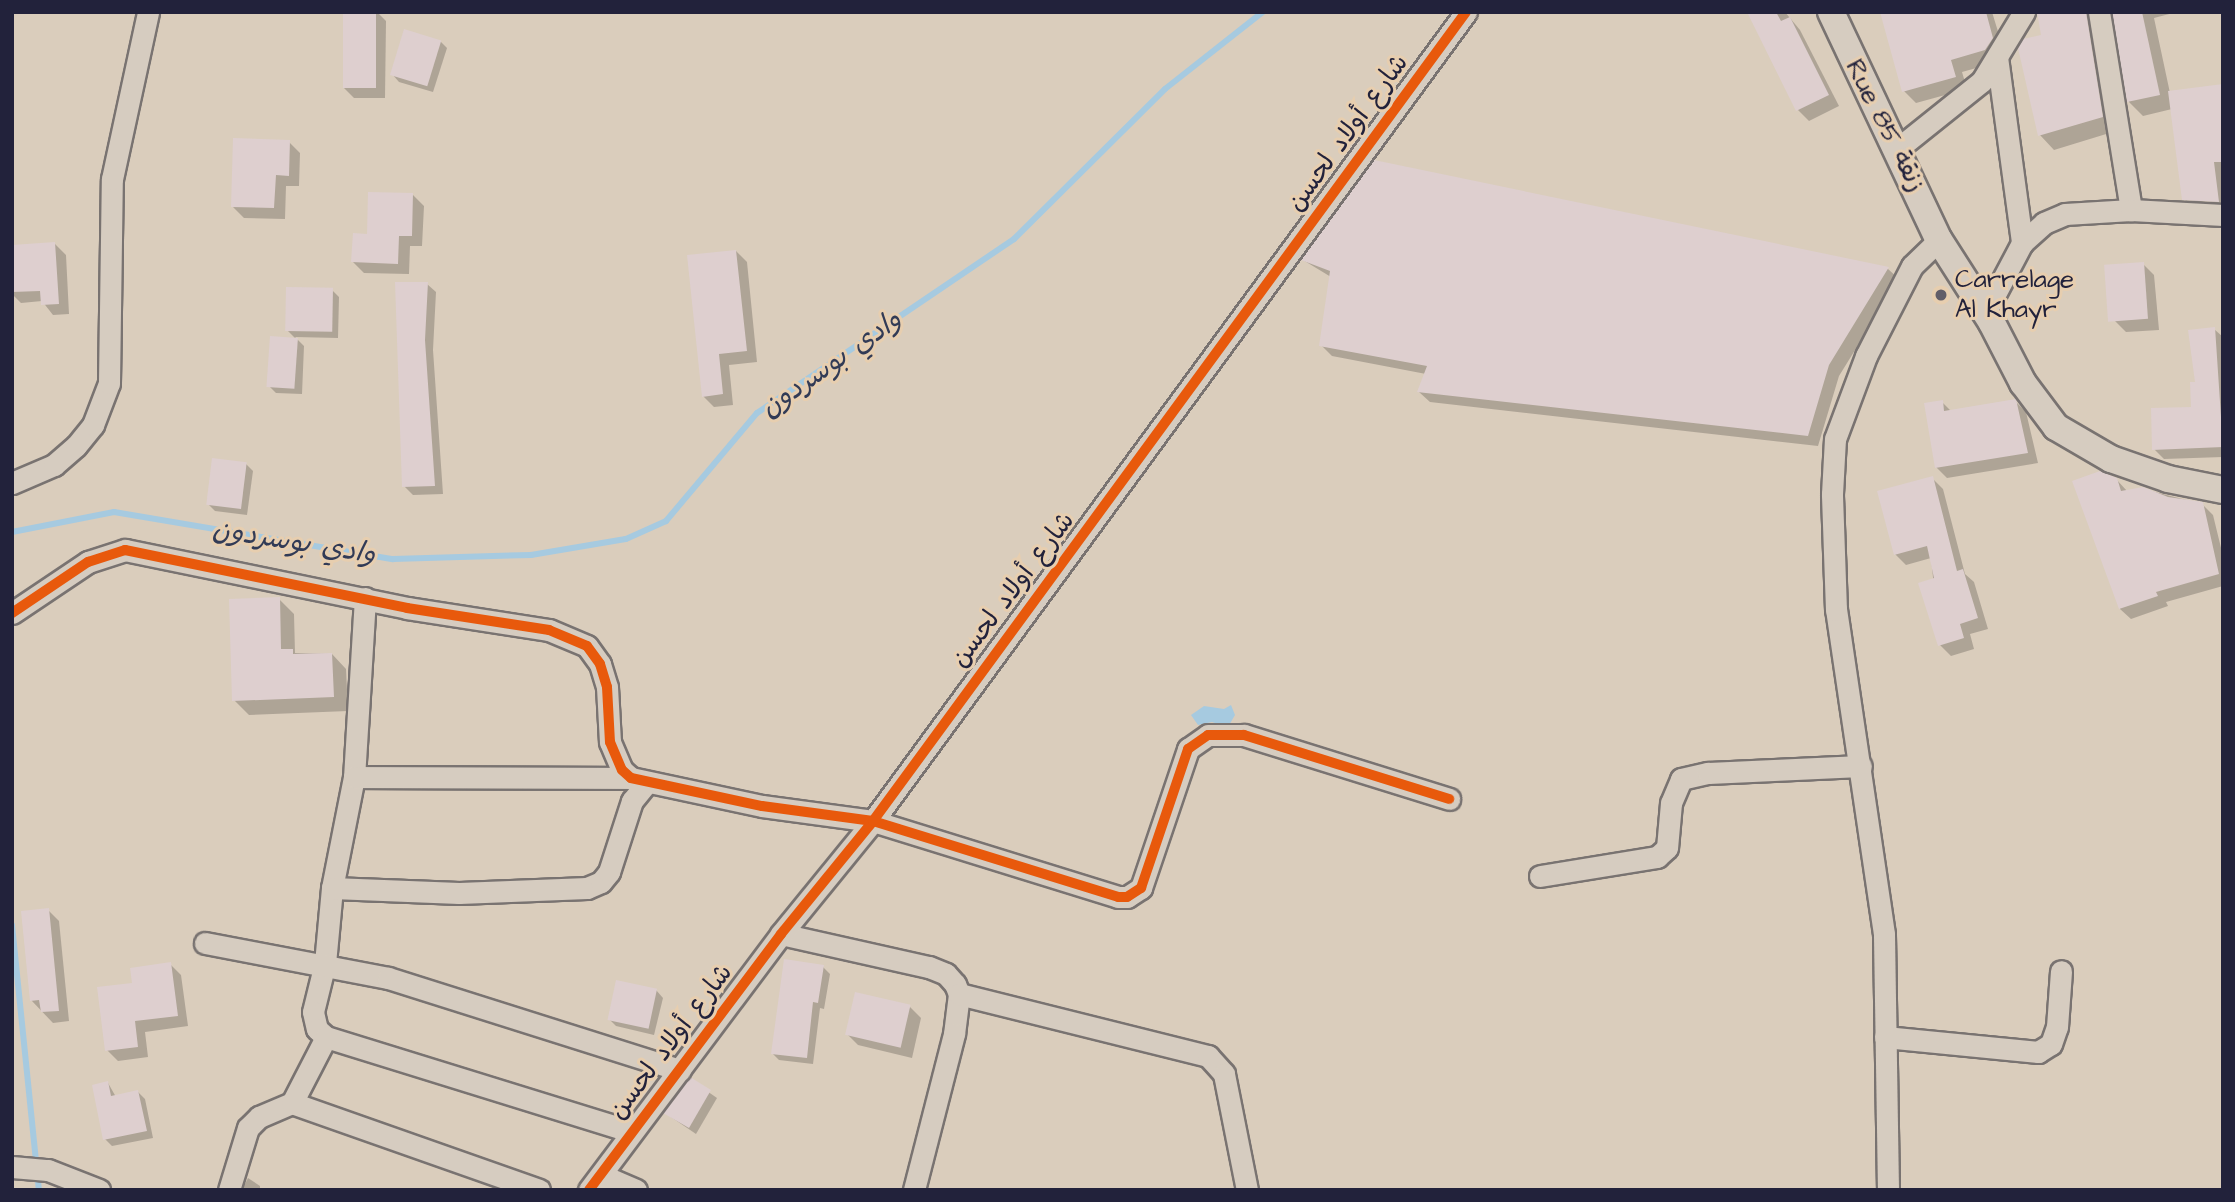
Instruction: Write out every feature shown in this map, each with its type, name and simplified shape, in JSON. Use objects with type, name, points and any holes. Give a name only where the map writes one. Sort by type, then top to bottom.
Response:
[{"type":"street","points":[[12,483],[54,465],[76,446],[93,425],[109,383],[112,179],[149,12]]},
{"type":"street","name":"شارع أولاد لحسن","points":[[595,1182],[781,933],[873,821],[1466,12]]},
{"type":"street","name":"Rue 85 زنقة","points":[[1831,12],[1939,240],[1985,313],[2023,383],[2056,427],[2111,459],[2168,479],[2223,490]]},
{"type":"street","points":[[1896,150],[1982,81],[2024,12]]},
{"type":"street","points":[[2099,12],[2131,209]]},
{"type":"street","points":[[1997,57],[2022,243]]},
{"type":"street","points":[[1985,313],[2022,243],[2045,223],[2065,214],[2131,209],[2223,215]]},
{"type":"street","points":[[1888,1190],[1884,934],[1861,766],[1845,680],[1831,550],[1835,439],[1884,315],[1912,266],[1939,240]]},
{"type":"street","points":[[12,613],[88,562],[125,550],[365,598],[526,624],[587,646],[600,664],[607,687],[615,756],[638,781]]},
{"type":"street","points":[[365,598],[354,777],[331,888],[325,963],[313,1012],[317,1029],[326,1037],[632,1132]]},
{"type":"street","points":[[354,777],[638,781],[873,821],[1127,897],[1141,888],[1146,879],[1188,749],[1208,735],[1252,737],[1449,799]]},
{"type":"street","points":[[1540,876],[1657,857],[1667,848],[1671,803],[1681,779],[1708,773],[1861,766]]},
{"type":"street","points":[[331,888],[459,893],[587,888],[601,883],[610,872],[638,781]]},
{"type":"street","points":[[781,933],[929,967],[946,974],[959,994],[954,1034],[914,1190]]},
{"type":"street","points":[[205,943],[325,963],[459,998],[680,1070]]},
{"type":"street","points":[[1885,1037],[2038,1052],[2051,1044],[2057,1027],[2061,971]]},
{"type":"street","points":[[959,994],[1208,1056],[1224,1074],[1247,1190]]},
{"type":"street","points":[[292,1104],[326,1037]]},
{"type":"street","points":[[229,1190],[248,1128],[259,1117],[292,1104],[539,1190]]},
{"type":"street","points":[[19,1167],[48,1170],[99,1190]]},
{"type":"street","points":[[595,1182],[636,1190]]},
{"type":"water","points":[[1231,705],[1235,715],[1228,727],[1212,722],[1198,725],[1191,715],[1204,706],[1224,709]]},
{"type":"building","points":[[343,12],[376,12],[376,88],[343,88]]},
{"type":"building","points":[[1747,12],[1776,12],[1781,21],[1790,17],[1829,95],[1796,111]]},
{"type":"building","points":[[1880,12],[1986,12],[1993,38],[1985,50],[1951,60],[1956,77],[1902,92]]},
{"type":"building","points":[[2037,12],[2086,12],[2103,117],[2038,136],[2018,48],[2023,39],[2041,35]]},
{"type":"building","points":[[2112,12],[2142,12],[2160,95],[2127,102]]},
{"type":"building","points":[[404,29],[441,40],[427,86],[390,75]]},
{"type":"building","points":[[2223,84],[2223,162],[2214,162],[2219,202],[2182,200],[2168,91]]},
{"type":"building","points":[[233,138],[290,140],[289,176],[276,175],[274,208],[231,207]]},
{"type":"building","points":[[1374,160],[1889,267],[1829,365],[1808,436],[1417,392],[1427,366],[1319,346],[1330,271],[1301,260]]},
{"type":"building","points":[[368,192],[413,193],[412,236],[399,236],[398,264],[351,262],[353,233],[367,234]]},
{"type":"building","points":[[55,242],[59,304],[41,305],[40,291],[12,292],[12,245]]},
{"type":"building","points":[[736,250],[747,351],[719,354],[723,394],[702,397],[687,255]]},
{"type":"building","points":[[2144,262],[2148,319],[2108,322],[2104,265]]},
{"type":"building","points":[[395,282],[428,282],[425,340],[435,486],[402,487]]},
{"type":"building","points":[[286,287],[333,288],[332,332],[285,331]]},
{"type":"building","points":[[2215,327],[2223,447],[2152,450],[2151,408],[2191,407],[2190,382],[2195,382],[2188,330]]},
{"type":"building","points":[[270,336],[298,338],[294,389],[266,387]]},
{"type":"building","points":[[2016,399],[2028,453],[1935,468],[1924,403],[1943,400],[1944,411]]},
{"type":"building","points":[[212,458],[247,462],[241,509],[206,505]]},
{"type":"building","points":[[2100,471],[2117,478],[2121,491],[2143,487],[2168,497],[2203,502],[2219,574],[2156,592],[2158,596],[2119,609],[2072,481]]},
{"type":"building","points":[[1933,476],[1957,571],[1963,569],[1978,618],[1960,624],[1964,638],[1938,646],[1918,583],[1934,578],[1927,546],[1894,555],[1877,491]]},
{"type":"building","points":[[280,597],[281,649],[293,649],[293,654],[332,653],[334,697],[232,701],[229,599]]},
{"type":"building","points":[[49,908],[59,1011],[41,1012],[39,1000],[30,1001],[21,911]]},
{"type":"building","points":[[784,959],[824,965],[818,1003],[813,1002],[807,1058],[771,1054]]},
{"type":"building","points":[[171,962],[178,1016],[135,1021],[138,1047],[105,1051],[97,987],[132,983],[130,968]]},
{"type":"building","points":[[616,980],[657,989],[649,1029],[607,1020]]},
{"type":"building","points":[[855,992],[911,1005],[901,1048],[845,1035]]},
{"type":"building","points":[[690,1077],[711,1090],[689,1128],[663,1113]]},
{"type":"building","points":[[108,1081],[111,1096],[138,1090],[147,1131],[103,1140],[92,1085]]},
{"type":"waterway","name":"وادي بوسردون","points":[[12,532],[114,512],[393,559],[531,555],[626,539],[666,521],[757,413],[1014,239],[1165,89],[1263,12]]},
{"type":"waterway","points":[[12,925],[39,1190]]},
{"type":"cycle path","points":[[589,1190],[781,934],[873,821],[1466,12]]},
{"type":"cycle path","points":[[12,613],[88,562],[125,550],[407,608],[549,630],[587,646],[600,664],[607,687],[610,742],[622,770],[631,778],[762,806],[873,821],[1118,897],[1127,897],[1141,888],[1188,749],[1208,735],[1244,735],[1449,799]]},
{"type":"place","name":"Carrelage Al Khayr","points":[[1941,295]]}]
